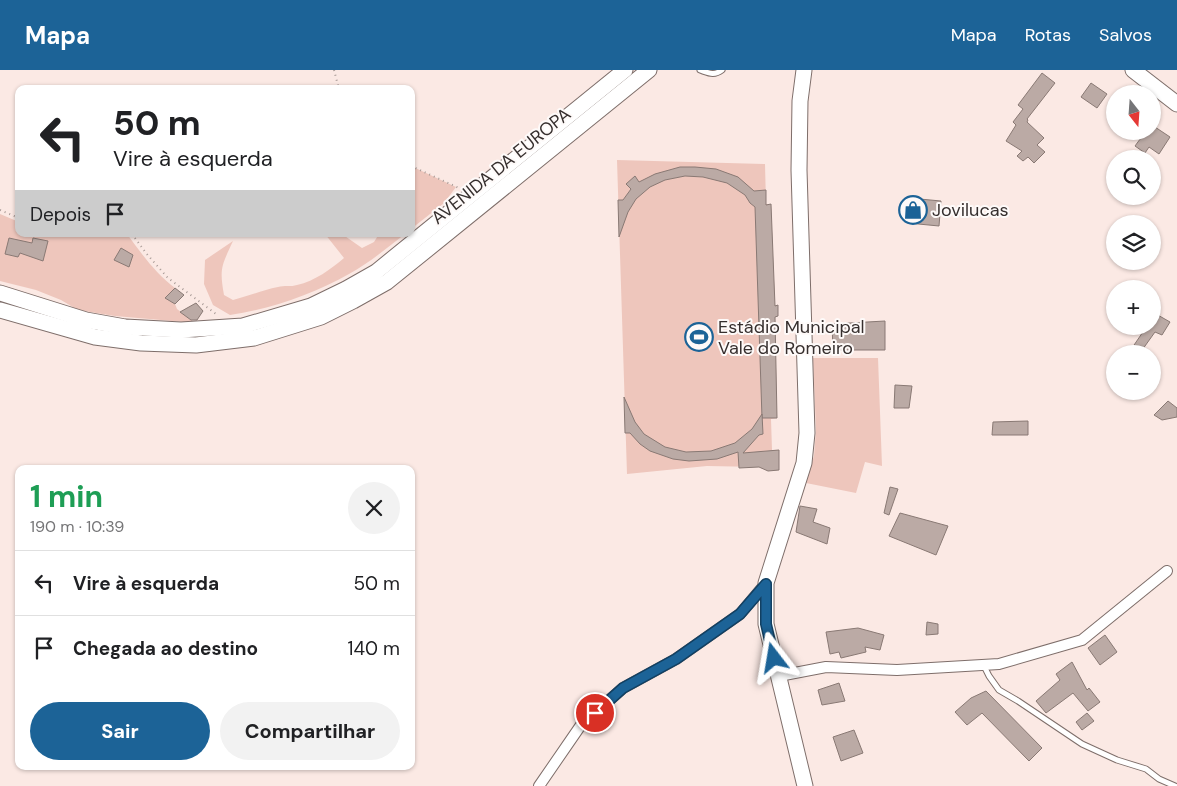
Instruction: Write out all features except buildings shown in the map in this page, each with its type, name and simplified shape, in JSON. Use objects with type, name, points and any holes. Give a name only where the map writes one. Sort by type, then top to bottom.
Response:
[{"type":"main road","name":"AVENIDA DA EUROPA","points":[[0,293],[86,320],[125,327],[182,330],[243,326],[311,306],[376,272],[626,70]]},
{"type":"main road","name":"AVENIDA DA EUROPA","points":[[0,310],[95,337],[141,344],[196,345],[254,338],[321,317],[387,282],[649,70]]},
{"type":"main road","points":[[804,70],[800,101],[799,175],[806,433],[804,463],[766,584],[766,624],[805,786]]},
{"type":"main road","points":[[1134,70],[1177,104]]},
{"type":"street","points":[[778,676],[826,666],[898,670],[1000,664],[1082,640],[1167,570]]},
{"type":"street","points":[[538,786],[580,725],[623,688],[676,659],[740,614],[766,584]]},
{"type":"lane","points":[[700,70],[712,74],[717,74],[722,70]]},
{"type":"lane","points":[[984,665],[999,690],[1082,744],[1117,760],[1146,769],[1159,779],[1175,786]]},
{"type":"path","points":[[334,70],[338,85]]},
{"type":"path","points":[[415,168],[471,194]]},
{"type":"path","points":[[0,210],[15,216]]},
{"type":"path","points":[[134,237],[168,278],[225,320],[230,326]]},
{"type":"shaded area","name":"Estádio Municipal Vale do Romeiro","points":[[617,160],[765,164],[766,204],[771,204],[775,305],[778,305],[778,316],[775,317],[777,418],[771,419],[772,450],[779,450],[779,470],[768,471],[760,467],[707,466],[627,474]]},
{"type":"shaded area","points":[[415,168],[456,187],[444,203],[415,226]]},
{"type":"shaded area","points":[[0,214],[15,220],[15,237],[129,237],[155,269],[175,288],[166,298],[195,323],[115,316],[78,310],[61,300],[36,290],[0,281]]},
{"type":"shaded area","points":[[327,237],[346,237],[362,248],[374,242],[377,237],[401,237],[349,274],[291,300],[261,309],[230,315],[213,305],[204,284],[205,260],[233,241],[222,267],[222,279],[224,295],[233,300],[272,288],[295,286],[304,283],[316,278],[344,258]]},
{"type":"shaded area","points":[[813,358],[878,358],[882,466],[865,462],[856,493],[806,483],[814,456],[816,430]]},
{"type":"place","name":"Jovilucas","points":[[913,210]]},
{"type":"place","name":"Estádio Municipal Vale do Romeiro","points":[[699,337]]},
{"type":"route","points":[[595,713],[623,688],[676,659],[740,614],[766,584],[766,624],[774,658]]}]
